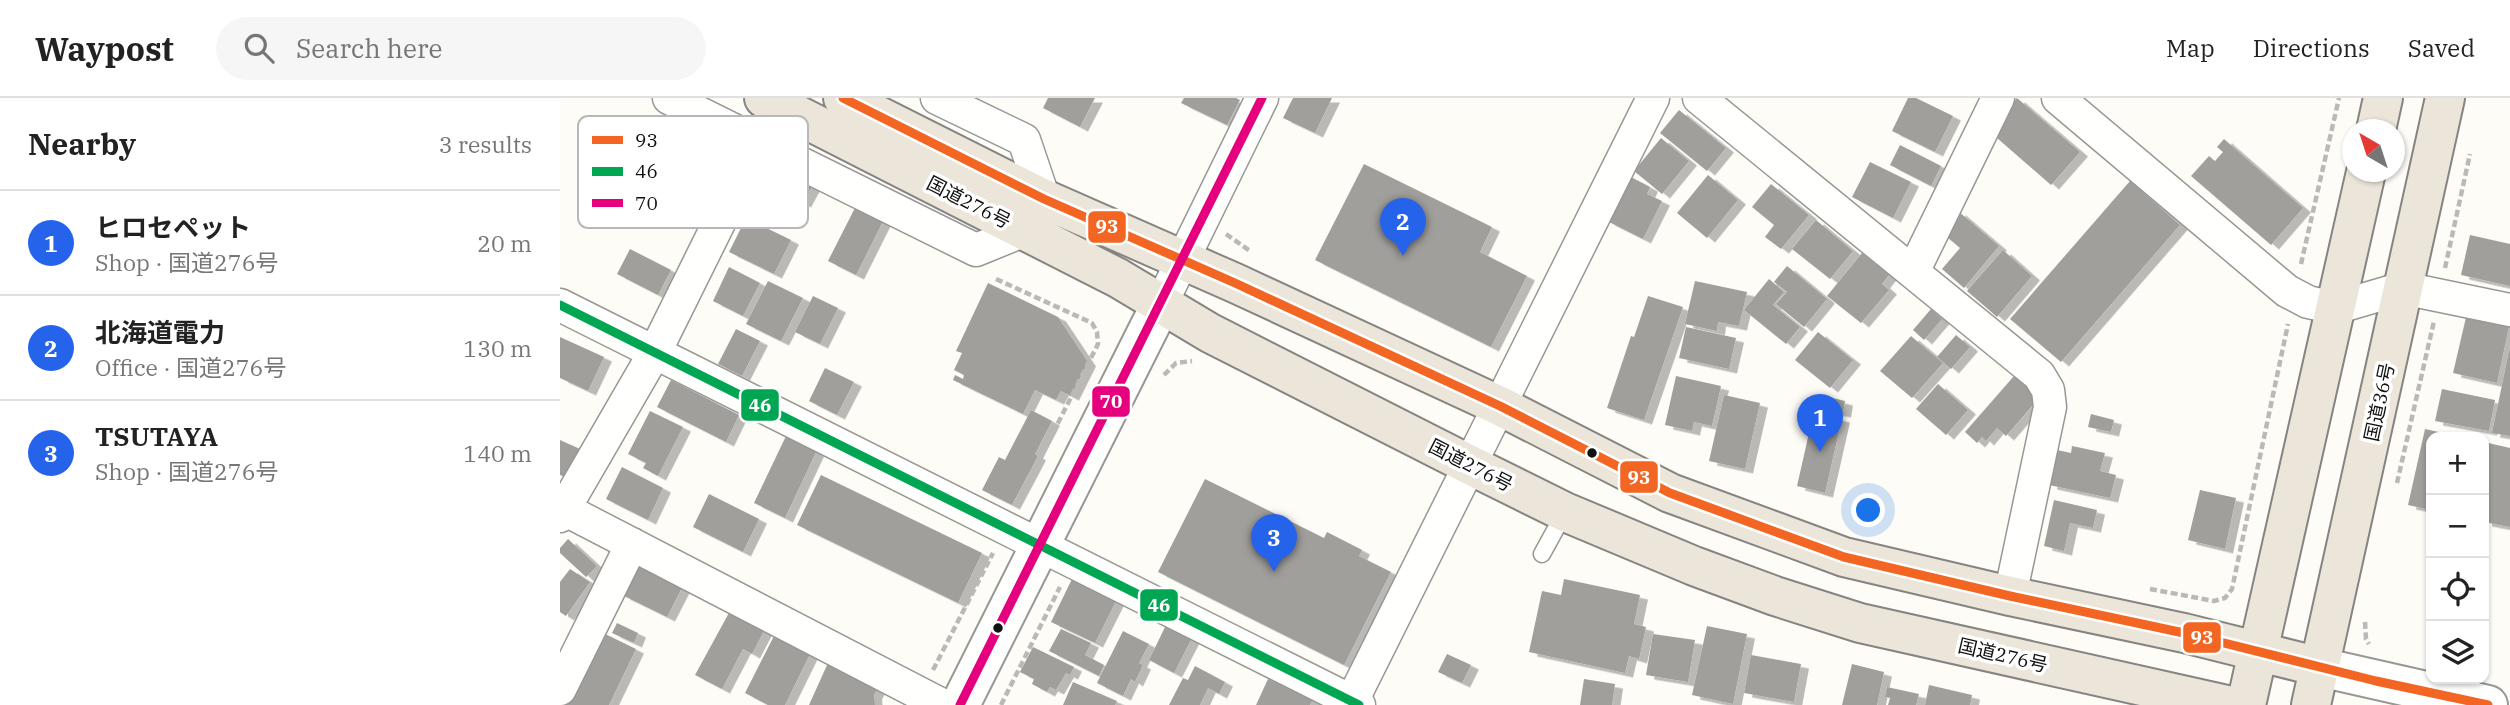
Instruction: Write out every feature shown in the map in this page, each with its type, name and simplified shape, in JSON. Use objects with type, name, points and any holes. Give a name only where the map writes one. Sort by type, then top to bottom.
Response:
[{"type":"highway","name":"国道276号","points":[[764,98],[806,116]]},
{"type":"highway","name":"国道276号","points":[[843,98],[1035,214],[1118,278],[1210,333],[1565,512],[1775,596],[1860,623],[2227,705]]},
{"type":"highway","points":[[2378,119],[2383,98]]},
{"type":"highway","name":"国道36号","points":[[2311,705],[2422,292],[2445,98]]},
{"type":"highway","name":"国道276号","points":[[808,117],[1035,214],[1182,260],[1500,406],[1670,493],[1695,503],[1844,557],[2184,633],[2320,667]]},
{"type":"highway","points":[[2246,705],[2364,182]]},
{"type":"street","points":[[669,98],[706,116]]},
{"type":"street","points":[[808,166],[976,250],[1035,214],[1024,140],[937,98]]},
{"type":"street","points":[[960,705],[1055,555],[1161,304],[1262,98]]},
{"type":"street","points":[[560,305],[1354,704],[1410,607],[1470,465],[1653,98]]},
{"type":"street","points":[[1699,98],[2039,375],[2048,390],[2050,407],[2010,596]]},
{"type":"street","points":[[1913,272],[1998,98]]},
{"type":"street","points":[[2058,98],[2287,291],[2308,302],[2335,308],[2422,292],[2510,310]]},
{"type":"street","points":[[716,228],[655,352],[562,510],[931,700]]},
{"type":"street","points":[[560,689],[632,544]]},
{"type":"street","points":[[2320,667],[2488,705]]},
{"type":"lane","points":[[1542,554],[1565,512]]},
{"type":"path","points":[[2149,589],[2214,601],[2225,598],[2232,589],[2339,98]]},
{"type":"path","points":[[2397,484],[2422,292],[2470,151]]},
{"type":"path","points":[[1222,229],[1251,251]]},
{"type":"path","points":[[931,700],[1005,529],[1098,344],[1097,332],[1092,323],[996,279]]},
{"type":"path","points":[[1159,385],[1165,373],[1176,363],[1195,361]]},
{"type":"path","points":[[1001,705],[1055,555]]},
{"type":"path","points":[[2368,611],[2366,639],[2373,650]]},
{"type":"building","points":[[1048,98],[1095,98],[1080,127],[1043,108]]},
{"type":"building","points":[[1184,98],[1240,100],[1227,125],[1181,103]]},
{"type":"building","points":[[1293,98],[1332,98],[1315,133],[1283,118]]},
{"type":"building","points":[[1908,98],[1916,98],[1953,116],[1935,152],[1892,131]]},
{"type":"building","points":[[2017,98],[2080,152],[2051,185],[1989,131]]},
{"type":"building","points":[[1679,110],[1726,148],[1707,171],[1660,133]]},
{"type":"building","points":[[1661,138],[1689,161],[1662,194],[1634,171]]},
{"type":"building","points":[[2224,139],[2303,208],[2271,245],[2191,176],[2209,156],[2215,161],[2223,152],[2217,147]]},
{"type":"building","points":[[1900,145],[1941,166],[1931,186],[1890,165]]},
{"type":"building","points":[[1870,162],[1911,182],[1893,218],[1852,197]]},
{"type":"building","points":[[1364,164],[1492,227],[1480,252],[1527,276],[1491,347],[1315,260]]},
{"type":"building","points":[[1708,175],[1738,200],[1707,238],[1677,213]]},
{"type":"building","points":[[1629,176],[1650,187],[1647,194],[1662,201],[1643,239],[1607,221]]},
{"type":"building","points":[[808,178],[815,181],[808,194]]},
{"type":"building","points":[[2130,181],[2180,225],[2061,362],[2010,319]]},
{"type":"building","points":[[1771,184],[1809,215],[1781,249],[1765,237],[1774,225],[1752,207]]},
{"type":"building","points":[[859,200],[887,213],[856,275],[828,261]]},
{"type":"building","points":[[1958,211],[1999,246],[1964,288],[1942,269],[1960,248],[1941,232]]},
{"type":"building","points":[[1816,220],[1853,251],[1830,279],[1792,249]]},
{"type":"building","points":[[741,228],[766,228],[791,240],[774,274],[729,252]]},
{"type":"building","points":[[2470,235],[2510,244],[2510,286],[2461,275]]},
{"type":"building","points":[[630,249],[671,270],[658,295],[617,274]]},
{"type":"building","points":[[2003,250],[2032,276],[1997,317],[1967,291]]},
{"type":"building","points":[[1862,253],[1889,275],[1882,284],[1889,290],[1861,323],[1827,296]]},
{"type":"building","points":[[1787,266],[1827,299],[1804,327],[1776,304],[1787,292],[1774,282]]},
{"type":"building","points":[[729,267],[760,283],[743,316],[713,301]]},
{"type":"building","points":[[1769,279],[1784,292],[1773,305],[1800,327],[1786,344],[1744,310]]},
{"type":"building","points":[[768,281],[803,298],[781,341],[746,324]]},
{"type":"building","points":[[1695,281],[1747,292],[1739,326],[1718,322],[1717,331],[1685,324]]},
{"type":"building","points":[[988,283],[1058,317],[1088,362],[1071,396],[1061,391],[1056,400],[1035,390],[1023,414],[953,380],[955,375],[963,379],[964,375],[954,370],[962,353],[956,351]]},
{"type":"building","points":[[813,296],[838,308],[820,344],[795,332]]},
{"type":"building","points":[[1648,296],[1683,307],[1644,420],[1607,408],[1631,336],[1634,337]]},
{"type":"building","points":[[1931,309],[1942,319],[1924,340],[1913,330]]},
{"type":"building","points":[[2467,313],[2510,322],[2497,383],[2453,373]]},
{"type":"building","points":[[1686,327],[1736,338],[1729,369],[1679,358]]},
{"type":"building","points":[[736,329],[760,341],[742,376],[718,364]]},
{"type":"building","points":[[1818,332],[1853,360],[1830,388],[1795,360]]},
{"type":"building","points":[[1956,335],[1970,347],[1951,369],[1937,357]]},
{"type":"building","points":[[1911,336],[1943,363],[1912,398],[1880,371]]},
{"type":"building","points":[[560,337],[604,357],[588,391],[560,378]]},
{"type":"building","points":[[2510,351],[2510,436],[2492,433]]},
{"type":"building","points":[[825,368],[854,382],[837,415],[809,401]]},
{"type":"building","points":[[1676,376],[1721,386],[1712,426],[1694,422],[1692,431],[1665,425]]},
{"type":"building","points":[[2014,376],[2039,398],[2006,436],[1997,428],[1986,441],[1982,437],[1977,443],[1965,432]]},
{"type":"building","points":[[671,380],[739,415],[726,442],[657,407]]},
{"type":"building","points":[[1938,384],[1968,410],[1946,435],[1916,409]]},
{"type":"building","points":[[2442,389],[2495,400],[2489,431],[2435,421]]},
{"type":"building","points":[[1724,395],[1760,403],[1745,469],[1709,461]]},
{"type":"building","points":[[1821,395],[1845,401],[1843,413],[1818,408]]},
{"type":"building","points":[[1031,410],[1052,421],[1035,454],[1038,456],[1012,505],[982,490],[999,457],[1005,460]]},
{"type":"building","points":[[650,411],[683,427],[658,476],[643,468],[646,463],[628,454]]},
{"type":"building","points":[[1814,411],[1842,418],[1825,493],[1797,486]]},
{"type":"building","points":[[2091,414],[2114,420],[2111,432],[2088,427]]},
{"type":"building","points":[[2425,429],[2439,432],[2426,432],[2426,509],[2408,505]]},
{"type":"building","points":[[786,436],[817,450],[785,518],[754,503]]},
{"type":"building","points":[[560,440],[580,449],[567,478],[560,475]]},
{"type":"building","points":[[2489,443],[2510,448],[2510,527],[2489,523]]},
{"type":"building","points":[[2072,446],[2105,453],[2100,471],[2116,475],[2110,498],[2049,485],[2057,450],[2071,453]]},
{"type":"building","points":[[622,467],[663,488],[648,520],[606,499]]},
{"type":"building","points":[[821,475],[982,553],[958,603],[797,525]]},
{"type":"building","points":[[1205,479],[1324,538],[1327,532],[1362,550],[1359,556],[1391,572],[1344,665],[1158,572]]},
{"type":"building","points":[[2200,490],[2236,498],[2225,549],[2188,540]]},
{"type":"building","points":[[709,494],[759,519],[743,552],[693,527]]},
{"type":"building","points":[[2054,500],[2097,510],[2093,528],[2070,523],[2064,551],[2044,546]]},
{"type":"building","points":[[568,539],[597,566],[586,577],[560,553],[560,548]]},
{"type":"building","points":[[640,559],[685,582],[667,617],[622,595]]},
{"type":"building","points":[[570,569],[590,582],[566,616],[560,612],[560,582]]},
{"type":"building","points":[[1072,579],[1116,601],[1095,643],[1051,622]]},
{"type":"building","points":[[1564,579],[1640,595],[1634,624],[1646,627],[1639,659],[1629,656],[1625,673],[1529,652],[1542,591],[1561,595]]},
{"type":"building","points":[[730,611],[765,629],[752,654],[743,649],[722,689],[695,675]]},
{"type":"building","points":[[617,623],[638,633],[634,643],[612,633]]},
{"type":"building","points":[[1167,623],[1193,636],[1174,673],[1149,660]]},
{"type":"building","points":[[1707,626],[1747,634],[1733,704],[1692,695]]},
{"type":"building","points":[[1061,629],[1091,643],[1085,655],[1104,665],[1099,676],[1049,651]]},
{"type":"building","points":[[599,631],[636,649],[609,705],[561,705]]},
{"type":"building","points":[[1123,631],[1149,644],[1139,663],[1143,665],[1135,682],[1131,679],[1123,696],[1097,683]]},
{"type":"building","points":[[776,632],[812,650],[785,705],[768,705],[745,693]]},
{"type":"building","points":[[1653,634],[1695,640],[1688,682],[1646,675]]},
{"type":"building","points":[[1033,647],[1074,667],[1070,675],[1066,673],[1056,690],[1050,687],[1047,692],[1032,684],[1034,679],[1020,672]]},
{"type":"building","points":[[832,654],[883,678],[874,695],[875,705],[809,705]]},
{"type":"building","points":[[1447,654],[1471,665],[1462,683],[1438,672]]},
{"type":"building","points":[[1751,655],[1801,664],[1794,702],[1744,693]]},
{"type":"building","points":[[1852,664],[1884,672],[1877,705],[1842,705]]},
{"type":"building","points":[[1195,666],[1225,682],[1219,694],[1208,688],[1200,705],[1169,705],[1183,678],[1188,680]]},
{"type":"building","points":[[1268,679],[1313,699],[1310,705],[1256,705]]},
{"type":"building","points":[[1584,679],[1615,684],[1612,705],[1580,705]]},
{"type":"building","points":[[1073,682],[1117,701],[1115,705],[1063,705]]},
{"type":"building","points":[[1929,685],[1972,695],[1970,705],[1925,705]]},
{"type":"building","points":[[1887,687],[1919,694],[1916,705],[1888,705],[1890,698],[1885,697]]},
{"type":"transit line","name":"93","points":[[843,98],[1044,199],[1235,283],[1500,406],[1670,493],[1844,557],[2488,705]]},
{"type":"transit line","name":"70","points":[[960,705],[1262,98]]},
{"type":"transit line","name":"46","points":[[560,305],[1359,705]]},
{"type":"place","name":"北海道電力","points":[[1403,256]]},
{"type":"place","name":"ヒロセペット","points":[[1820,452]]},
{"type":"place","name":"TSUTAYA","points":[[1274,572]]}]
